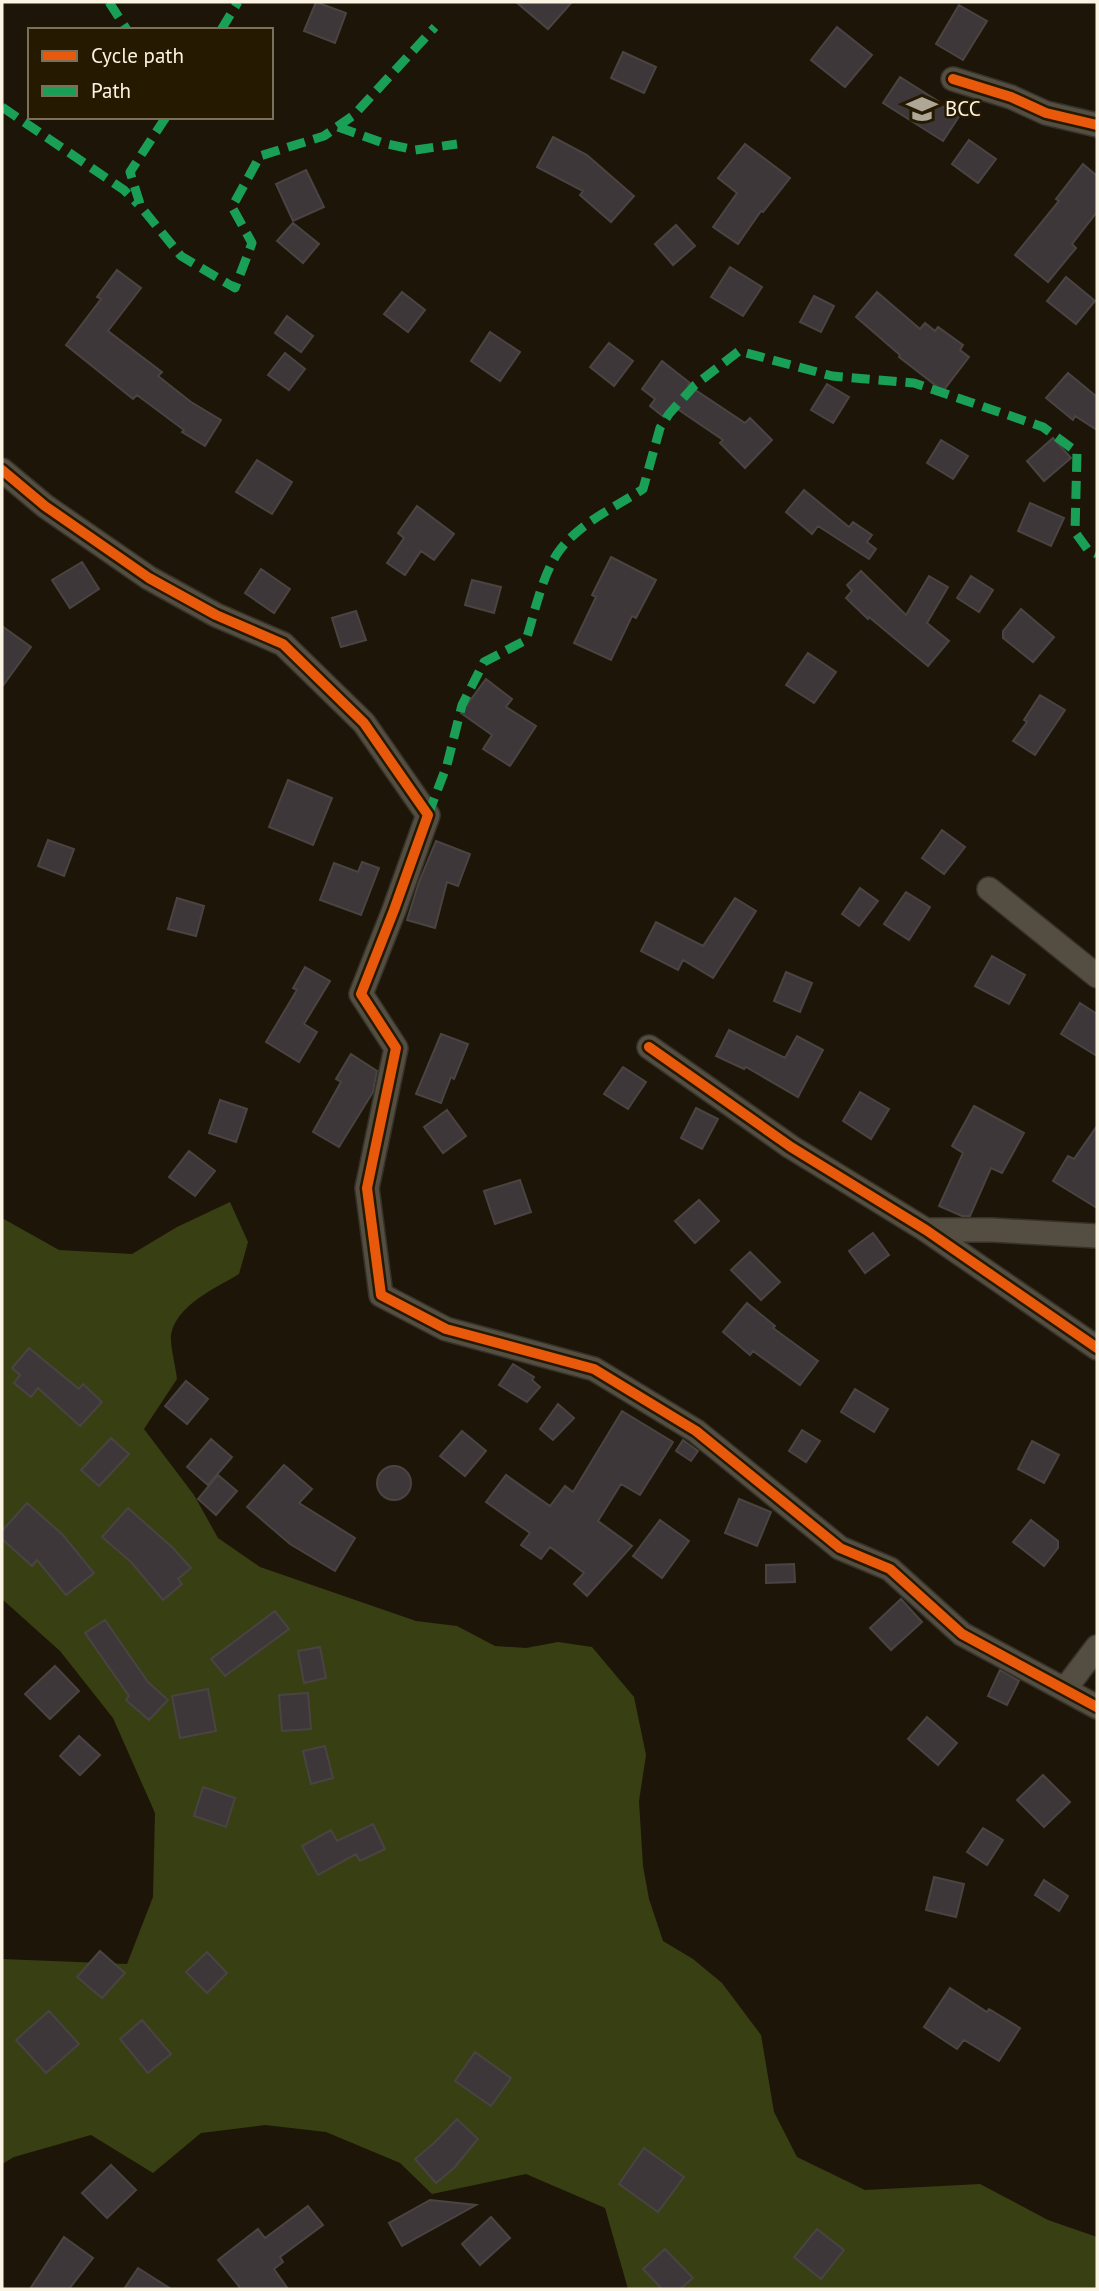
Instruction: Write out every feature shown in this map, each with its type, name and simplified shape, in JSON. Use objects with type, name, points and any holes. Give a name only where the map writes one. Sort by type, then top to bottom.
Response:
[{"type":"street","points":[[953,79],[1011,97],[1046,113],[1097,125]]},
{"type":"street","points":[[2,470],[45,506],[149,578],[216,615],[283,644],[364,723],[428,816],[361,994],[396,1048],[367,1188],[381,1295],[446,1329],[594,1369],[696,1431],[840,1548],[890,1569],[962,1634],[1097,1707]]},
{"type":"street","points":[[989,889],[1097,976]]},
{"type":"street","points":[[649,1047],[792,1147],[926,1230],[1097,1348]]},
{"type":"street","points":[[926,1230],[992,1230],[1097,1236]]},
{"type":"street","points":[[1065,1689],[1097,1647]]},
{"type":"green space","points":[[230,1202],[248,1242],[239,1274],[198,1298],[174,1324],[171,1340],[177,1379],[144,1429],[194,1495],[218,1538],[260,1567],[416,1621],[457,1626],[495,1646],[526,1648],[558,1642],[592,1647],[634,1697],[646,1755],[639,1801],[643,1866],[649,1899],[663,1941],[693,1959],[722,1983],[761,2035],[774,2112],[797,2157],[865,2190],[980,2184],[1048,2220],[1097,2237],[1097,2289],[628,2289],[605,2208],[526,2174],[432,2194],[400,2163],[326,2132],[265,2125],[201,2133],[153,2173],[91,2135],[14,2157],[2,2164],[2,1959],[127,1964],[153,1897],[155,1813],[113,1718],[60,1651],[2,1599],[2,1218],[59,1250],[132,1254],[177,1227]]},
{"type":"building","points":[[316,2],[346,13],[335,43],[304,31]]},
{"type":"building","points":[[516,2],[572,2],[548,29]]},
{"type":"building","points":[[959,5],[987,21],[963,60],[936,44]]},
{"type":"building","points":[[837,27],[872,55],[845,87],[811,60]]},
{"type":"building","points":[[623,52],[656,67],[644,93],[611,78]]},
{"type":"building","name":"BCC","points":[[900,77],[960,115],[943,141],[883,103]]},
{"type":"building","points":[[553,137],[587,155],[634,196],[611,222],[580,195],[583,191],[537,167]]},
{"type":"building","points":[[969,140],[996,159],[978,183],[952,164]]},
{"type":"building","points":[[745,144],[790,178],[763,212],[761,211],[738,244],[713,227],[737,193],[718,178]]},
{"type":"building","points":[[1083,164],[1097,176],[1097,212],[1072,244],[1076,248],[1048,282],[1015,255],[1059,201],[1056,199]]},
{"type":"building","points":[[306,170],[324,207],[293,221],[276,184]]},
{"type":"building","points":[[293,223],[319,244],[303,263],[277,241]]},
{"type":"building","points":[[676,225],[695,246],[673,265],[655,244]]},
{"type":"building","points":[[730,267],[762,287],[743,316],[711,297]]},
{"type":"building","points":[[117,270],[141,288],[108,331],[162,372],[158,376],[191,402],[221,420],[205,446],[182,432],[184,430],[137,395],[133,399],[66,345],[101,299],[97,297]]},
{"type":"building","points":[[1066,277],[1095,301],[1076,324],[1047,301]]},
{"type":"building","points":[[402,292],[425,310],[408,332],[384,314]]},
{"type":"building","points":[[877,292],[920,329],[925,323],[935,331],[938,327],[963,345],[960,350],[969,357],[943,391],[899,357],[900,355],[856,317]]},
{"type":"building","points":[[814,296],[834,306],[821,332],[800,322]]},
{"type":"building","points":[[287,316],[313,336],[301,352],[275,333]]},
{"type":"building","points":[[490,332],[520,352],[500,381],[471,361]]},
{"type":"building","points":[[609,343],[633,361],[614,386],[590,367]]},
{"type":"building","points":[[285,353],[305,369],[289,390],[268,375]]},
{"type":"building","points":[[662,361],[690,383],[688,385],[745,423],[750,418],[772,440],[745,468],[720,443],[723,440],[673,406],[664,417],[650,406],[655,399],[642,389]]},
{"type":"building","points":[[1068,373],[1097,397],[1097,430],[1075,416],[1073,420],[1046,398]]},
{"type":"building","points":[[827,384],[849,397],[833,423],[811,410]]},
{"type":"building","points":[[1053,438],[1071,458],[1044,481],[1027,461]]},
{"type":"building","points":[[941,440],[968,456],[953,479],[927,463]]},
{"type":"building","points":[[257,460],[292,482],[272,514],[236,492]]},
{"type":"building","points":[[804,490],[849,527],[853,522],[872,535],[867,542],[876,549],[869,559],[818,526],[812,534],[786,512]]},
{"type":"building","points":[[1030,503],[1064,518],[1051,546],[1018,531]]},
{"type":"building","points":[[417,506],[454,534],[434,560],[421,551],[405,575],[387,563],[404,538],[398,533]]},
{"type":"building","points":[[611,557],[656,580],[636,618],[632,616],[611,660],[574,643],[596,597],[592,595]]},
{"type":"building","points":[[82,562],[99,589],[70,608],[52,580]]},
{"type":"building","points":[[261,569],[290,589],[274,613],[245,593]]},
{"type":"building","points":[[861,571],[906,615],[929,576],[948,587],[927,623],[949,641],[928,666],[869,617],[868,619],[846,598],[852,591],[847,585]]},
{"type":"building","points":[[971,576],[993,590],[979,612],[957,598]]},
{"type":"building","points":[[472,580],[501,587],[494,613],[465,605]]},
{"type":"building","points":[[1021,609],[1054,637],[1033,662],[1003,638],[1003,631]]},
{"type":"building","points":[[356,611],[366,640],[341,647],[332,618]]},
{"type":"building","points":[[2,626],[31,647],[2,687]]},
{"type":"building","points":[[808,653],[836,672],[814,703],[786,685]]},
{"type":"building","points":[[486,679],[512,699],[506,707],[536,726],[510,766],[483,749],[492,735],[461,713]]},
{"type":"building","points":[[1040,695],[1065,710],[1035,755],[1013,741],[1027,722],[1024,720]]},
{"type":"building","points":[[288,780],[332,798],[313,845],[269,827]]},
{"type":"building","points":[[942,830],[965,847],[944,874],[922,858]]},
{"type":"building","points":[[48,840],[74,849],[64,876],[38,866]]},
{"type":"building","points":[[436,841],[470,854],[458,886],[447,882],[435,928],[407,920]]},
{"type":"building","points":[[362,862],[379,868],[361,915],[320,900],[334,863],[358,872]]},
{"type":"building","points":[[860,888],[878,901],[859,926],[842,914]]},
{"type":"building","points":[[906,892],[930,907],[909,940],[884,924]]},
{"type":"building","points":[[177,898],[204,906],[196,936],[168,929]]},
{"type":"building","points":[[735,898],[756,911],[713,978],[683,960],[678,970],[641,951],[656,922],[703,946]]},
{"type":"building","points":[[992,956],[1025,975],[1009,1004],[975,986]]},
{"type":"building","points":[[305,967],[330,981],[304,1024],[317,1032],[299,1062],[266,1042],[297,990],[293,988]]},
{"type":"building","points":[[786,972],[812,983],[800,1012],[774,1001]]},
{"type":"building","points":[[1080,1003],[1097,1014],[1097,1056],[1061,1034]]},
{"type":"building","points":[[729,1030],[785,1058],[797,1036],[823,1050],[798,1097],[746,1067],[744,1069],[716,1056]]},
{"type":"building","points":[[441,1034],[468,1044],[441,1103],[416,1094]]},
{"type":"building","points":[[351,1054],[377,1071],[373,1092],[339,1147],[313,1132],[341,1082],[336,1079]]},
{"type":"building","points":[[623,1067],[646,1082],[628,1109],[604,1094]]},
{"type":"building","points":[[860,1092],[889,1109],[871,1139],[843,1121]]},
{"type":"building","points":[[220,1100],[247,1109],[236,1142],[209,1133]]},
{"type":"building","points":[[974,1106],[1024,1133],[1002,1173],[991,1168],[970,1216],[962,1216],[939,1206],[963,1153],[952,1146]]},
{"type":"building","points":[[696,1108],[718,1119],[702,1149],[681,1138]]},
{"type":"building","points":[[447,1110],[466,1136],[443,1153],[424,1127]]},
{"type":"building","points":[[1097,1126],[1097,1208],[1053,1181],[1068,1156],[1074,1159]]},
{"type":"building","points":[[189,1151],[215,1171],[195,1196],[169,1177]]},
{"type":"building","points":[[520,1180],[531,1212],[495,1224],[484,1191]]},
{"type":"building","points":[[699,1200],[719,1221],[695,1243],[675,1221]]},
{"type":"building","points":[[873,1233],[889,1255],[865,1273],[849,1251]]},
{"type":"building","points":[[750,1252],[780,1282],[761,1300],[731,1270]]},
{"type":"building","points":[[747,1303],[775,1326],[773,1328],[818,1361],[800,1385],[753,1351],[750,1355],[723,1332]]},
{"type":"building","points":[[29,1348],[79,1389],[83,1384],[102,1402],[80,1426],[38,1388],[31,1397],[14,1383],[20,1375],[12,1368]]},
{"type":"building","points":[[513,1364],[534,1377],[532,1380],[540,1387],[527,1402],[499,1385]]},
{"type":"building","points":[[186,1381],[208,1399],[187,1424],[165,1406]]},
{"type":"building","points":[[855,1389],[888,1409],[874,1432],[841,1412]]},
{"type":"building","points":[[558,1404],[574,1418],[553,1440],[540,1429]]},
{"type":"building","points":[[622,1411],[673,1442],[640,1495],[621,1484],[598,1521],[632,1546],[587,1596],[574,1584],[584,1573],[550,1547],[541,1559],[521,1545],[530,1533],[486,1502],[506,1475],[550,1506],[565,1486],[573,1492]]},
{"type":"building","points":[[802,1430],[820,1441],[806,1462],[789,1451]]},
{"type":"building","points":[[462,1431],[486,1451],[465,1476],[440,1456]]},
{"type":"building","points":[[111,1438],[129,1454],[99,1486],[81,1470]]},
{"type":"building","points":[[211,1439],[232,1457],[208,1485],[187,1467]]},
{"type":"building","points":[[683,1440],[698,1451],[691,1461],[676,1451]]},
{"type":"building","points":[[1032,1441],[1059,1455],[1044,1483],[1018,1469]]},
{"type":"building","points":[[284,1465],[312,1489],[299,1503],[355,1538],[335,1571],[290,1544],[247,1507]]},
{"type":"building","points":[[394,1466],[406,1471],[411,1483],[406,1495],[394,1500],[382,1495],[377,1483],[382,1471]]},
{"type":"building","points":[[218,1475],[237,1491],[216,1515],[198,1499]]},
{"type":"building","points":[[739,1499],[771,1512],[757,1546],[725,1533]]},
{"type":"building","points":[[27,1503],[63,1535],[94,1573],[66,1595],[37,1560],[32,1566],[2,1539],[2,1531]]},
{"type":"building","points":[[128,1508],[191,1568],[178,1579],[182,1584],[163,1600],[131,1562],[102,1537]]},
{"type":"building","points":[[660,1520],[689,1541],[662,1578],[633,1556]]},
{"type":"building","points":[[1031,1520],[1058,1541],[1058,1548],[1044,1566],[1013,1542]]},
{"type":"building","points":[[794,1564],[795,1582],[766,1583],[766,1565]]},
{"type":"building","points":[[901,1599],[922,1622],[891,1650],[870,1628]]},
{"type":"building","points":[[275,1611],[289,1629],[225,1676],[211,1659]]},
{"type":"building","points":[[105,1620],[148,1682],[168,1700],[149,1720],[126,1700],[129,1696],[85,1633]]},
{"type":"building","points":[[320,1647],[326,1678],[304,1683],[298,1651]]},
{"type":"building","points":[[55,1666],[79,1691],[50,1719],[25,1694]]},
{"type":"building","points":[[1000,1670],[1019,1681],[1007,1705],[988,1696]]},
{"type":"building","points":[[208,1689],[216,1731],[180,1738],[172,1696]]},
{"type":"building","points":[[308,1693],[311,1729],[282,1731],[279,1695]]},
{"type":"building","points":[[927,1717],[957,1743],[938,1765],[908,1739]]},
{"type":"building","points":[[79,1736],[100,1755],[80,1775],[60,1756]]},
{"type":"building","points":[[325,1746],[333,1778],[311,1784],[303,1751]]},
{"type":"building","points":[[1043,1775],[1070,1802],[1044,1827],[1017,1800]]},
{"type":"building","points":[[203,1787],[235,1798],[226,1827],[194,1816]]},
{"type":"building","points":[[373,1824],[385,1849],[360,1861],[356,1854],[318,1875],[302,1846],[331,1830],[337,1841]]},
{"type":"building","points":[[983,1828],[1003,1840],[987,1865],[967,1852]]},
{"type":"building","points":[[934,1877],[964,1884],[956,1917],[926,1910]]},
{"type":"building","points":[[1044,1880],[1068,1896],[1059,1911],[1035,1895]]},
{"type":"building","points":[[100,1951],[125,1973],[102,1998],[77,1977]]},
{"type":"building","points":[[207,1952],[227,1973],[207,1993],[186,1972]]},
{"type":"building","points":[[950,1988],[987,2012],[989,2009],[1020,2028],[999,2061],[964,2040],[957,2049],[924,2027]]},
{"type":"building","points":[[49,2011],[79,2044],[46,2073],[16,2040]]},
{"type":"building","points":[[142,2020],[171,2054],[148,2073],[120,2039]]},
{"type":"building","points":[[475,2052],[511,2078],[491,2106],[455,2081]]},
{"type":"building","points":[[457,2119],[478,2139],[454,2168],[436,2183],[415,2159]]},
{"type":"building","points":[[644,2148],[684,2177],[658,2212],[619,2184]]},
{"type":"building","points":[[111,2165],[136,2190],[107,2218],[82,2193]]},
{"type":"building","points":[[430,2200],[476,2205],[402,2246],[389,2223]]},
{"type":"building","points":[[308,2206],[323,2225],[280,2257],[283,2262],[274,2269],[288,2289],[241,2289],[218,2260],[258,2229],[265,2238]]},
{"type":"building","points":[[491,2217],[510,2238],[480,2265],[462,2244]]},
{"type":"building","points":[[817,2229],[844,2250],[821,2279],[794,2257]]},
{"type":"building","points":[[64,2237],[93,2258],[69,2289],[30,2289]]},
{"type":"building","points":[[665,2249],[693,2278],[680,2289],[662,2289],[643,2269]]},
{"type":"building","points":[[138,2268],[171,2289],[124,2289]]},
{"type":"marked path","points":[[109,2],[126,28]]},
{"type":"marked path","points":[[222,28],[238,2]]},
{"type":"marked path","points":[[165,119],[130,172],[141,207],[181,256],[235,288],[252,243],[232,207],[260,156],[324,136],[354,115],[435,27]]},
{"type":"marked path","points":[[2,107],[124,190],[138,204]]},
{"type":"marked path","points":[[338,127],[383,143],[415,150],[457,144]]},
{"type":"marked path","points":[[428,815],[447,765],[462,705],[484,662],[526,640],[551,564],[565,543],[585,525],[643,489],[660,428],[669,414],[695,385],[739,351],[832,376],[914,383],[1043,427],[1077,452],[1075,532],[1088,550],[1097,554]]},
{"type":"cycle path","points":[[953,79],[1011,97],[1046,113],[1097,125]]},
{"type":"cycle path","points":[[2,470],[45,506],[149,578],[216,615],[283,644],[364,723],[428,815],[361,994],[396,1048],[367,1188],[381,1295],[446,1329],[594,1369],[696,1431],[840,1548],[890,1569],[962,1634],[1097,1707]]},
{"type":"cycle path","points":[[649,1047],[791,1147],[926,1230],[1097,1348]]},
{"type":"place","name":"BCC","points":[[922,109]]}]
